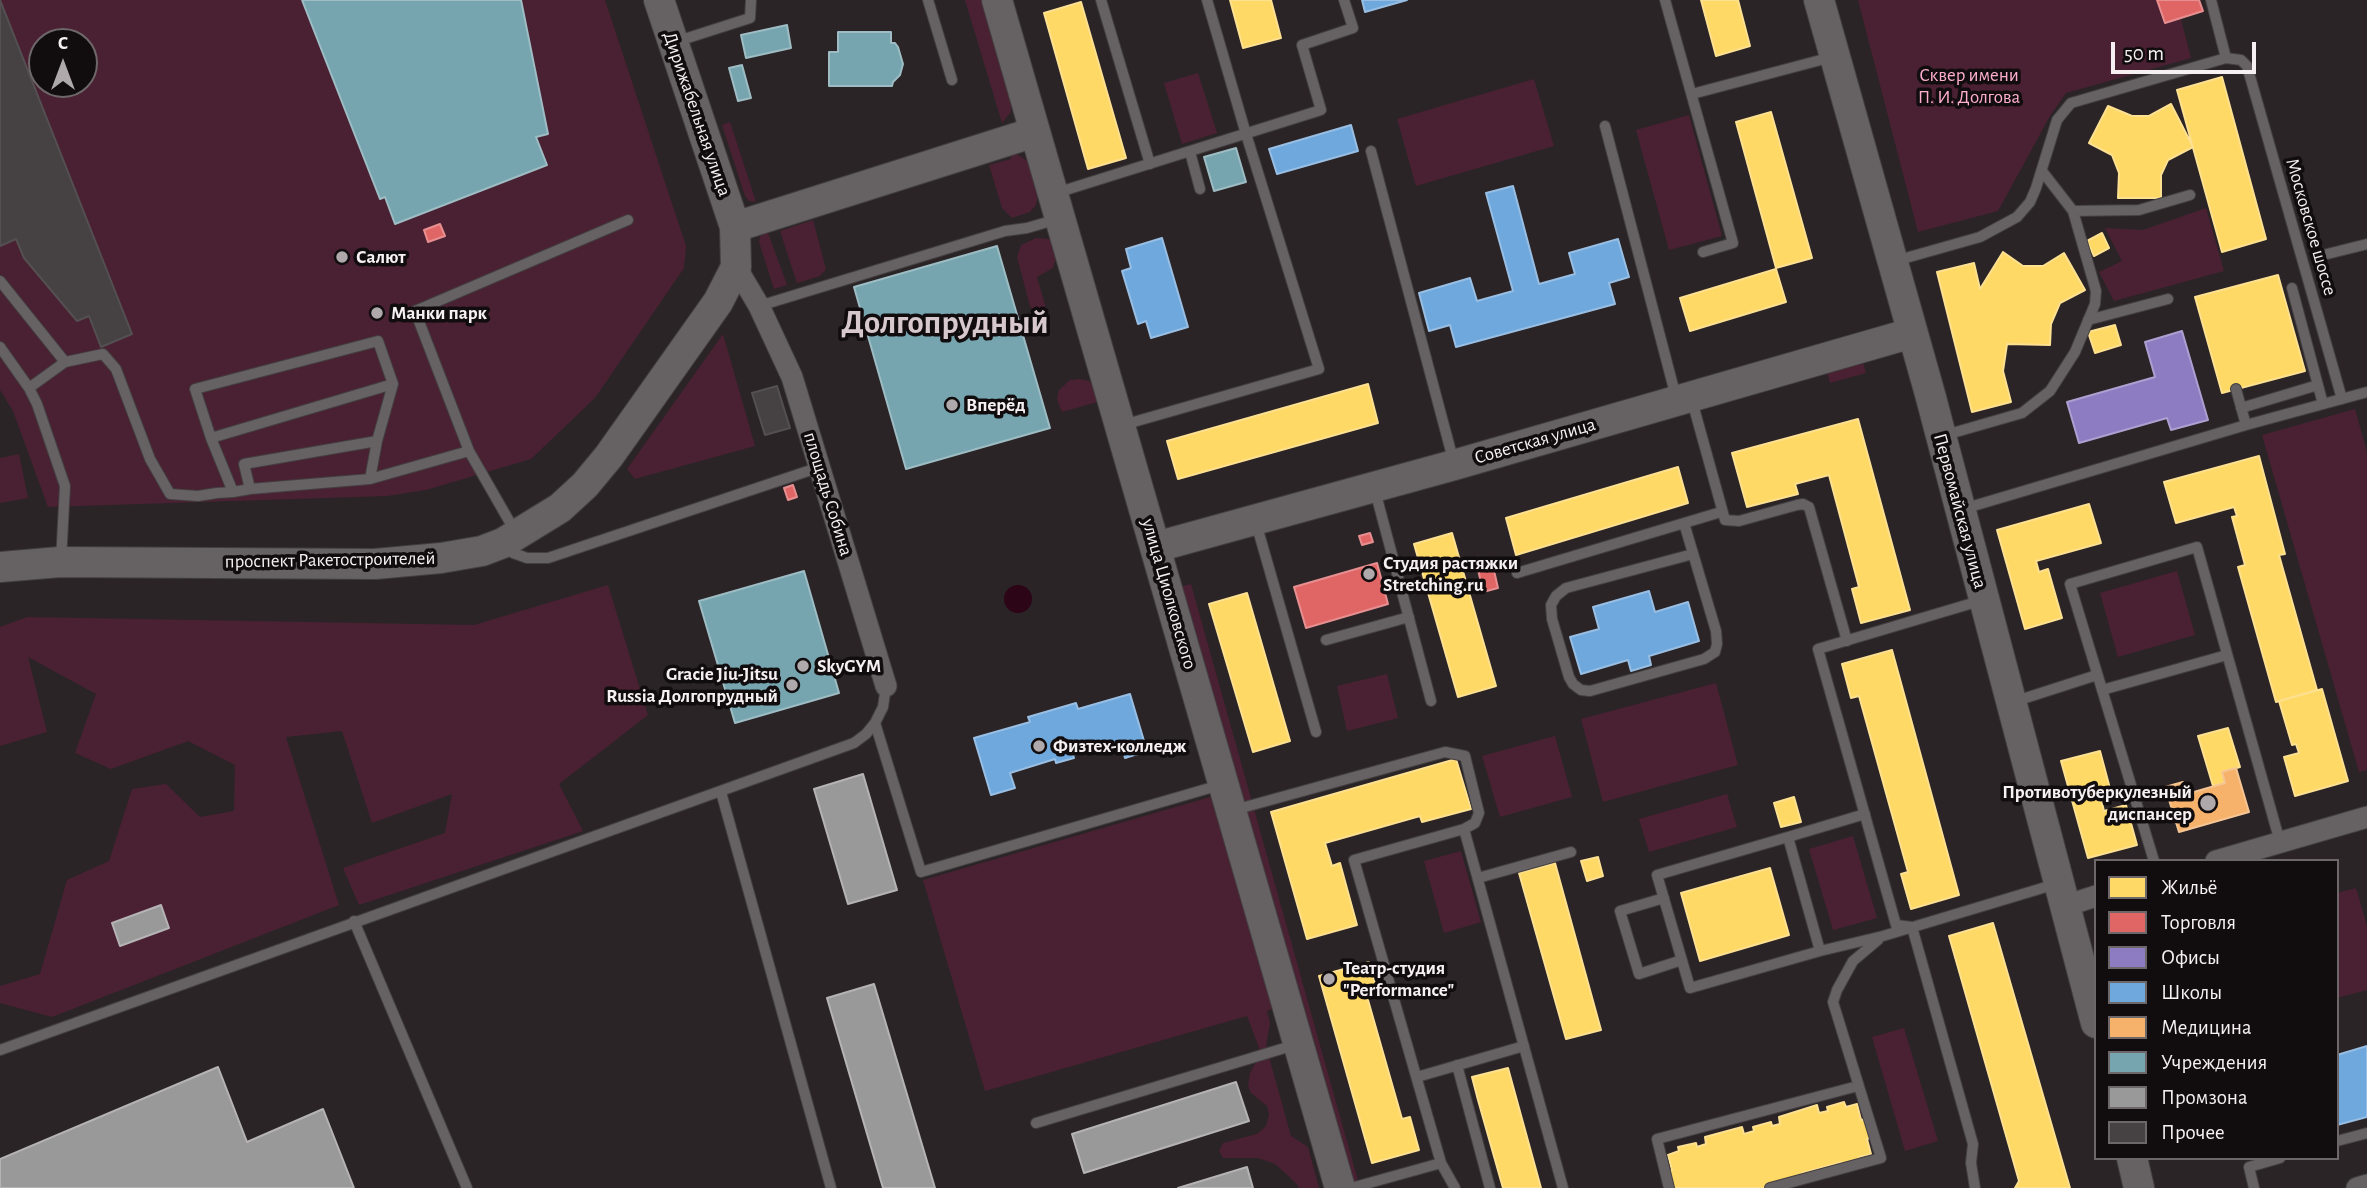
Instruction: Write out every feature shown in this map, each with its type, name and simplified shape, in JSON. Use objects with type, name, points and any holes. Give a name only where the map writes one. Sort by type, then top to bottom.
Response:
[{"type":"street","name":"Дирижабельная улица","points":[[659,0],[735,227]]},
{"type":"street","name":"улица Циолковского","points":[[997,0],[1339,1188]]},
{"type":"street","name":"Первомайская улица","points":[[1819,0],[1941,436],[2094,1015]]},
{"type":"street","points":[[735,227],[1035,132]]},
{"type":"street","name":"проспект Ракетостроителей","points":[[0,567],[60,562],[375,564],[459,556],[510,539],[560,508],[601,466],[718,302],[736,267],[735,227]]},
{"type":"street","points":[[736,267],[759,306]]},
{"type":"street","name":"площадь Собина","points":[[759,306],[792,377],[886,686]]},
{"type":"street","name":"Советская улица","points":[[1156,547],[1454,465],[1912,332]]},
{"type":"street","points":[[2224,859],[2367,817]]},
{"type":"street","points":[[2062,895],[2094,896]]},
{"type":"street","points":[[2132,1160],[2139,1188]]},
{"type":"street","points":[[2357,1188],[2367,1185]]},
{"type":"lane","points":[[673,42],[750,18],[751,0]]},
{"type":"lane","points":[[929,0],[952,80]]},
{"type":"lane","points":[[1101,0],[1150,164]]},
{"type":"lane","points":[[1121,426],[1319,369],[1207,0]]},
{"type":"lane","points":[[759,306],[1005,231],[1027,228],[1057,206],[1150,164],[1321,110],[1302,45],[1353,28],[1344,0]]},
{"type":"lane","points":[[1665,0],[1734,243],[1703,252]]},
{"type":"lane","points":[[1892,262],[1969,241],[2008,224],[2017,217],[2030,202],[2057,120],[2071,103],[2226,58],[2211,0]]},
{"type":"lane","points":[[1692,94],[1834,56]]},
{"type":"lane","name":"Московское шоссе","points":[[2226,58],[2241,60],[2247,66],[2342,399]]},
{"type":"lane","points":[[1605,126],[1684,398],[1721,512],[1725,520],[1731,522],[1797,505],[1809,507],[1847,640]]},
{"type":"lane","points":[[1371,151],[1454,465]]},
{"type":"lane","points":[[1190,152],[1200,189]]},
{"type":"lane","points":[[1941,436],[2022,413],[2050,391],[2075,352],[2095,304],[2096,291],[2073,211],[2042,171]]},
{"type":"lane","points":[[2073,211],[2139,210],[2190,195]]},
{"type":"lane","points":[[628,219],[415,311],[469,451],[510,539],[513,553],[527,558],[548,558],[820,467]]},
{"type":"lane","points":[[2319,256],[2367,243]]},
{"type":"lane","points":[[0,281],[65,362]]},
{"type":"lane","points":[[2292,288],[2323,404]]},
{"type":"lane","points":[[2088,320],[2168,299]]},
{"type":"lane","points":[[233,492],[195,389],[378,341],[393,384],[377,441],[370,479]]},
{"type":"lane","points":[[0,347],[37,404],[65,486],[60,562]]},
{"type":"lane","points":[[29,388],[65,362],[103,354],[116,369],[150,460],[170,494],[198,496],[370,479],[469,451]]},
{"type":"lane","points":[[211,438],[393,384]]},
{"type":"lane","points":[[2241,408],[2318,385]]},
{"type":"lane","points":[[2236,389],[2246,425]]},
{"type":"lane","points":[[1960,510],[2367,392]]},
{"type":"lane","points":[[250,489],[244,464],[377,441]]},
{"type":"lane","points":[[1374,487],[1431,701]]},
{"type":"lane","points":[[1517,573],[1721,512]]},
{"type":"lane","points":[[1255,520],[1316,732]]},
{"type":"lane","points":[[1685,523],[1716,631],[1715,652],[1704,659],[1590,691],[1581,690],[1573,684],[1552,619],[1551,605],[1556,596],[1566,588],[1693,554]]},
{"type":"lane","points":[[2153,859],[2070,584],[2196,547],[2280,842]]},
{"type":"lane","points":[[1912,926],[1896,925],[1818,649],[1983,600]]},
{"type":"lane","points":[[1326,640],[1409,617]]},
{"type":"lane","points":[[2102,690],[2227,655]]},
{"type":"lane","points":[[2010,703],[2097,675]]},
{"type":"lane","points":[[0,1050],[854,743],[875,723],[883,707],[886,686]]},
{"type":"lane","points":[[875,723],[920,872],[1227,798],[1445,752],[1465,756],[1479,813],[1475,823],[1464,829],[1354,860],[1441,1163],[1455,1188]]},
{"type":"lane","points":[[722,792],[831,1188]]},
{"type":"lane","points":[[1865,814],[1657,875],[1690,988],[1912,926],[2062,895]]},
{"type":"lane","points":[[1464,829],[1563,1188]]},
{"type":"lane","points":[[1787,837],[1819,951]]},
{"type":"lane","points":[[1478,878],[1571,852]]},
{"type":"lane","points":[[1664,898],[1620,911],[1639,974],[1682,960]]},
{"type":"lane","points":[[354,921],[467,1188]]},
{"type":"lane","points":[[1912,926],[1973,1144],[1971,1163],[1975,1188]]},
{"type":"lane","points":[[1770,1188],[1881,1158],[1833,1002],[1853,961],[1883,936]]},
{"type":"lane","points":[[1036,1123],[1298,1044]]},
{"type":"lane","points":[[1416,1077],[1524,1046]]},
{"type":"lane","points":[[1457,1065],[1490,1188]]},
{"type":"lane","points":[[1669,1188],[1657,1139],[1858,1086]]},
{"type":"lane","points":[[2339,1141],[2367,1133]]},
{"type":"lane","points":[[2254,1188],[2249,1167],[2273,1160]]},
{"type":"lane","points":[[1351,1188],[1441,1163]]},
{"type":"green space","name":"Салют","points":[[0,0],[605,0],[686,246],[684,268],[595,398],[531,459],[426,490],[387,496],[48,507],[13,411],[0,390]]},
{"type":"green space","points":[[965,0],[983,0],[1011,98],[1011,112],[1002,123]]},
{"type":"green space","name":"Сквер имени П. И. Долгова","points":[[1858,0],[2176,0],[2191,58],[2066,93],[2050,116],[1998,211],[1918,232]]},
{"type":"green space","points":[[1198,73],[1217,133],[1182,144],[1164,83]]},
{"type":"green space","points":[[1534,79],[1554,146],[1416,186],[1397,119]]},
{"type":"green space","points":[[1689,115],[1722,236],[1669,250],[1636,130]]},
{"type":"green space","points":[[730,122],[756,202],[749,201],[745,196],[722,125]]},
{"type":"green space","points":[[1010,153],[1015,153],[1029,162],[1038,195],[1036,205],[1030,212],[1012,218],[1002,208],[989,165],[1011,159]]},
{"type":"green space","points":[[2206,208],[2224,271],[2114,301],[2099,272],[2122,261],[2105,228],[2143,230]]},
{"type":"green space","points":[[813,220],[826,269],[820,276],[797,283],[780,231]]},
{"type":"green space","points":[[767,230],[787,285],[774,289],[759,242]]},
{"type":"green space","points":[[1036,238],[1049,239],[1057,254],[1053,268],[1037,277],[1049,319],[1037,315],[1030,306],[1017,257],[1021,245]]},
{"type":"green space","points":[[723,334],[755,446],[635,479],[627,469]]},
{"type":"green space","points":[[1861,355],[1866,373],[1830,383],[1825,365]]},
{"type":"green space","points":[[1070,380],[1089,381],[1094,386],[1097,402],[1062,412],[1057,399],[1059,390]]},
{"type":"green space","points":[[2355,409],[2367,452],[2367,770],[2359,772],[2262,435]]},
{"type":"green space","points":[[19,454],[28,498],[0,503],[0,458]]},
{"type":"green space","points":[[2177,571],[2195,635],[2118,657],[2100,593]]},
{"type":"green space","points":[[1191,584],[1360,1188],[1348,1188],[1176,588]]},
{"type":"green space","points":[[608,585],[648,715],[559,784],[583,831],[359,905],[343,868],[445,833],[452,794],[372,823],[342,731],[286,737],[339,905],[52,1017],[0,1003],[0,986],[40,974],[67,880],[109,861],[132,789],[166,784],[200,817],[234,811],[235,765],[188,741],[111,769],[75,753],[96,694],[28,657],[47,732],[0,746],[0,627],[27,617],[474,625]]},
{"type":"green space","points":[[1387,674],[1398,718],[1347,731],[1337,686]]},
{"type":"green space","points":[[1716,683],[1738,765],[1603,802],[1581,719]]},
{"type":"green space","points":[[1555,736],[1572,797],[1500,817],[1482,756]]},
{"type":"green space","points":[[1727,794],[1737,827],[1649,852],[1639,819]]},
{"type":"green space","points":[[1217,795],[1274,1008],[1267,1011],[1270,1023],[1266,1046],[1291,1136],[1308,1147],[1319,1188],[1299,1188],[1275,1164],[1258,1158],[1223,1158],[1219,1151],[1223,1143],[1257,1134],[1266,1126],[1269,1115],[1267,1106],[1251,1093],[1248,1086],[1250,1073],[1261,1053],[1247,1016],[985,1091],[923,880]]},
{"type":"green space","points":[[1853,836],[1877,918],[1833,930],[1809,849]]},
{"type":"green space","points":[[1461,851],[1481,922],[1444,933],[1424,861]]},
{"type":"green space","points":[[2356,888],[2367,926],[2367,990],[2339,997],[2339,892]]},
{"type":"green space","points":[[1904,1028],[1938,1141],[1905,1151],[1872,1037]]},
{"type":"shaded area","points":[[1018,585],[1028,589],[1032,599],[1028,609],[1018,613],[1008,609],[1004,599],[1008,589]]},
{"type":"building: Жильё","points":[[1230,0],[1271,0],[1281,38],[1243,48]]},
{"type":"building: Жильё","points":[[1701,0],[1738,0],[1750,46],[1716,56]]},
{"type":"building: Жильё","points":[[1081,2],[1126,158],[1088,169],[1044,13]]},
{"type":"building: Жильё","points":[[2222,77],[2266,239],[2222,252],[2177,90]]},
{"type":"building: Жильё","points":[[2171,104],[2193,147],[2168,160],[2161,175],[2161,198],[2118,198],[2119,173],[2112,155],[2089,143],[2108,106],[2132,116],[2149,116]]},
{"type":"building: Жильё","points":[[1771,112],[1812,258],[1776,268],[1736,122]]},
{"type":"building: Жильё","points":[[2102,233],[2109,248],[2094,256],[2087,241]]},
{"type":"building: Жильё","points":[[2003,252],[2023,266],[2043,266],[2064,253],[2085,290],[2060,303],[2051,324],[2050,345],[2007,344],[2003,371],[2011,402],[1972,412],[1937,272],[1974,263],[1980,289]]},
{"type":"building: Жильё","points":[[1776,269],[1786,302],[1690,331],[1680,298]]},
{"type":"building: Жильё","points":[[2278,275],[2305,371],[2222,393],[2195,297]]},
{"type":"building: Жильё","points":[[2115,325],[2121,345],[2095,353],[2088,332]]},
{"type":"building: Жильё","points":[[1368,384],[1378,423],[1178,479],[1167,441]]},
{"type":"building: Жильё","points":[[1858,419],[1910,610],[1861,623],[1852,589],[1859,587],[1829,475],[1795,484],[1798,494],[1747,507],[1732,453]]},
{"type":"building: Жильё","points":[[2259,456],[2285,554],[2279,555],[2317,690],[2276,702],[2238,567],[2245,565],[2232,517],[2237,516],[2234,507],[2176,523],[2164,482]]},
{"type":"building: Жильё","points":[[1678,467],[1688,503],[1516,555],[1506,518]]},
{"type":"building: Жильё","points":[[2089,504],[2101,543],[2036,561],[2039,572],[2048,569],[2062,618],[2025,629],[1997,530]]},
{"type":"building: Жильё","points":[[1452,533],[1496,686],[1458,697],[1414,544]]},
{"type":"building: Жильё","points":[[1247,593],[1290,741],[1253,752],[1209,604]]},
{"type":"building: Жильё","points":[[1892,650],[1959,895],[1911,909],[1901,874],[1908,872],[1859,696],[1851,698],[1842,664]]},
{"type":"building: Жильё","points":[[2322,689],[2348,781],[2295,796],[2284,757],[2299,753],[2296,744],[2292,745],[2279,701]]},
{"type":"building: Жильё","points":[[2228,728],[2240,767],[2222,772],[2225,783],[2213,786],[2198,736]]},
{"type":"building: Жильё","points":[[2100,751],[2112,796],[2101,799],[2104,811],[2126,805],[2137,845],[2088,858],[2061,761]]},
{"type":"building: Жильё","points":[[1456,759],[1471,809],[1422,822],[1420,816],[1325,843],[1332,866],[1340,863],[1357,925],[1307,939],[1271,812]]},
{"type":"building: Жильё","points":[[1794,797],[1801,822],[1781,827],[1774,803]]},
{"type":"building: Жильё","points":[[1598,857],[1603,876],[1587,881],[1581,861]]},
{"type":"building: Жильё","points":[[1555,863],[1601,1030],[1566,1039],[1519,873]]},
{"type":"building: Жильё","points":[[1770,868],[1789,935],[1700,961],[1681,893]]},
{"type":"building: Жильё","points":[[1993,923],[2070,1188],[2015,1188],[2019,1181],[1949,936]]},
{"type":"building: Жильё","points":[[1369,962],[1377,990],[1366,993],[1402,1119],[1410,1117],[1419,1150],[1372,1163],[1319,976]]},
{"type":"building: Жильё","points":[[1508,1068],[1541,1188],[1503,1188],[1478,1100],[1472,1077]]},
{"type":"building: Жильё","points":[[1844,1102],[1846,1107],[1857,1104],[1861,1120],[1865,1119],[1871,1154],[1859,1157],[1860,1161],[1843,1166],[1842,1162],[1802,1173],[1803,1177],[1763,1188],[1673,1188],[1668,1172],[1672,1170],[1668,1155],[1679,1151],[1678,1147],[1696,1143],[1697,1147],[1706,1144],[1705,1137],[1742,1127],[1744,1134],[1754,1131],[1753,1127],[1771,1122],[1772,1126],[1780,1124],[1779,1117],[1817,1105],[1819,1113],[1828,1111],[1827,1107]]},
{"type":"building: Торговля","points":[[2157,0],[2199,0],[2203,11],[2165,23]]},
{"type":"building: Торговля","points":[[440,224],[445,236],[428,242],[424,230]]},
{"type":"building: Торговля","points":[[793,485],[797,497],[788,500],[784,488]]},
{"type":"building: Торговля","points":[[1370,533],[1373,542],[1362,545],[1359,536]]},
{"type":"building: Торговля","points":[[1492,562],[1498,588],[1483,592],[1477,565]]},
{"type":"building: Торговля","points":[[1377,563],[1388,604],[1306,628],[1294,587]]},
{"type":"building: Офисы","points":[[2182,331],[2208,420],[2171,430],[2167,418],[2079,443],[2067,402],[2155,377],[2145,342]]},
{"type":"building: Школы","points":[[1362,0],[1407,0],[1365,12]]},
{"type":"building: Школы","points":[[1351,125],[1358,151],[1277,174],[1269,149]]},
{"type":"building: Школы","points":[[1513,186],[1539,284],[1575,274],[1569,253],[1618,239],[1629,277],[1609,283],[1615,304],[1456,347],[1450,325],[1429,331],[1419,293],[1470,278],[1477,301],[1513,291],[1486,193]]},
{"type":"building: Школы","points":[[1162,238],[1188,327],[1151,338],[1146,321],[1138,324],[1122,271],[1131,268],[1126,249]]},
{"type":"building: Школы","points":[[1649,591],[1655,612],[1688,602],[1699,641],[1649,656],[1651,665],[1631,671],[1628,660],[1581,674],[1570,637],[1599,629],[1593,607]]},
{"type":"building: Школы","name":"Физтех-колледж","points":[[1130,694],[1147,751],[1125,758],[1120,741],[1056,763],[1055,759],[1010,773],[1015,788],[991,795],[974,738],[1030,722],[1028,717],[1076,703],[1078,709]]},
{"type":"building: Школы","points":[[2367,1046],[2367,1117],[2339,1124],[2339,1054]]},
{"type":"building: Медицина","name":"Противотуберкулезный диспансер","points":[[2236,768],[2249,812],[2179,832],[2165,787],[2183,782],[2187,794],[2225,783],[2222,772]]},
{"type":"building: Учреждения","points":[[302,0],[521,0],[548,134],[536,137],[547,165],[395,224],[385,197],[380,199]]},
{"type":"building: Учреждения","points":[[787,25],[791,48],[746,58],[741,35]]},
{"type":"building: Учреждения","points":[[838,32],[891,32],[891,43],[898,47],[903,64],[900,75],[892,86],[829,86],[829,52],[838,52]]},
{"type":"building: Учреждения","points":[[742,65],[751,98],[738,101],[729,68]]},
{"type":"building: Учреждения","points":[[1236,148],[1246,182],[1214,191],[1204,157]]},
{"type":"building: Учреждения","points":[[997,246],[1050,428],[906,469],[854,287]]},
{"type":"building: Учреждения","points":[[804,571],[839,693],[735,723],[699,601]]},
{"type":"building: Промзона","points":[[863,774],[897,890],[848,904],[814,789]]},
{"type":"building: Промзона","points":[[161,905],[169,928],[120,946],[112,923]]},
{"type":"building: Промзона","points":[[874,984],[935,1188],[883,1188],[827,998]]},
{"type":"building: Промзона","points":[[218,1067],[247,1142],[323,1109],[354,1188],[0,1188],[0,1159]]},
{"type":"building: Промзона","points":[[1236,1082],[1249,1121],[1084,1173],[1072,1134]]},
{"type":"building: Промзона","points":[[1247,1167],[1253,1188],[1178,1188]]},
{"type":"building: Прочее","points":[[0,0],[28,71],[28,98],[39,98],[132,334],[101,347],[89,316],[77,321],[24,258],[16,239],[0,246]]},
{"type":"building: Прочее","points":[[777,386],[790,428],[765,435],[752,393]]},
{"type":"place","name":"Салют","points":[[342,257]]},
{"type":"place","name":"Манки парк","points":[[377,313]]},
{"type":"place","name":"Вперёд","points":[[952,405]]},
{"type":"place","name":"Студия растяжки Stretching.ru","points":[[1369,574]]},
{"type":"place","name":"SkyGYM","points":[[803,666]]},
{"type":"place","name":"Gracie Jiu-Jitsu Russia Долгопрудный","points":[[792,685]]},
{"type":"place","name":"Физтех-колледж","points":[[1039,746]]},
{"type":"place","name":"Противотуберкулезный диспансер","points":[[2208,803]]},
{"type":"place","name":"Театр-студия \"Performance\"","points":[[1329,979]]},
{"type":"district","name":"Долгопрудный","points":[[945,323]]}]
